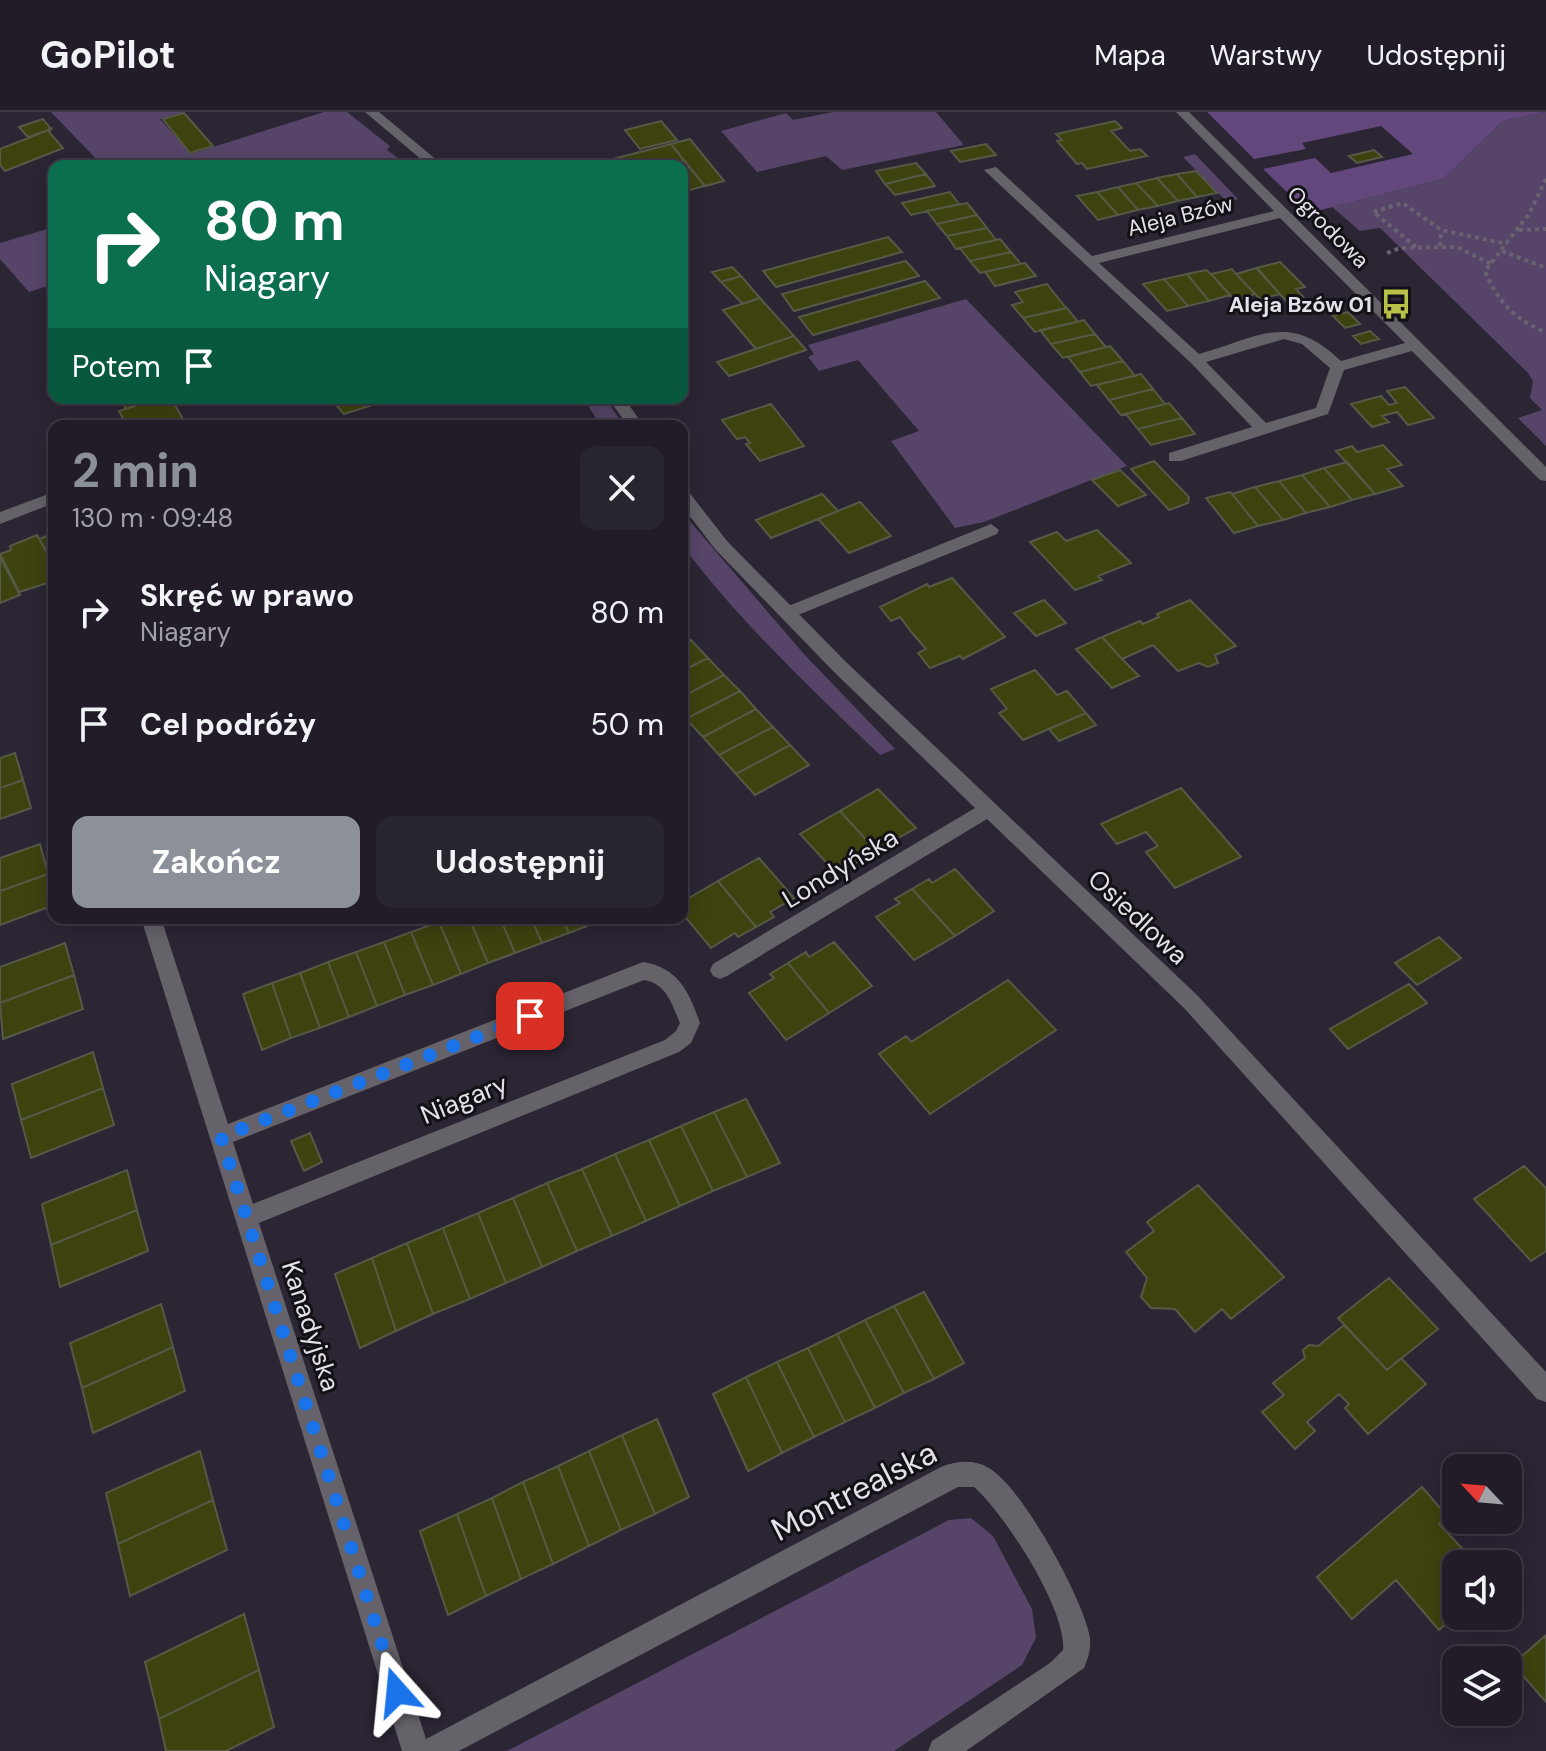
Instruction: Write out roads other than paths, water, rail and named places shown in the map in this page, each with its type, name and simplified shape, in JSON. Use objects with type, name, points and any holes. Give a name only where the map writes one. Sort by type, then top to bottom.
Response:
[{"type":"street","points":[[371,112],[430,160]]},
{"type":"street","name":"Ogrodowa","points":[[1182,112],[1546,476]]},
{"type":"street","points":[[991,170],[1196,360],[1263,429]]},
{"type":"street","name":"Aleja Bzów","points":[[1089,261],[1283,213]]},
{"type":"street","points":[[1196,360],[1291,335],[1311,341],[1338,367]]},
{"type":"street","points":[[1338,367],[1416,345]]},
{"type":"street","points":[[1175,457],[1323,411],[1338,367]]},
{"type":"street","points":[[0,518],[48,499]]},
{"type":"street","name":"Osiedlowa","points":[[688,503],[721,545],[787,613],[987,810],[1191,1002],[1546,1390]]},
{"type":"street","points":[[787,613],[991,530]]},
{"type":"street","name":"Londyńska","points":[[720,970],[987,810]]},
{"type":"street","name":"Kanadyjska","points":[[153,924],[416,1751]]},
{"type":"street","name":"Niagary","points":[[221,1137],[643,971],[660,972],[669,980],[690,1023],[684,1037],[672,1046],[247,1217]]},
{"type":"street","name":"Montrealska","points":[[431,1751],[950,1476],[974,1474],[984,1479],[1010,1506],[1065,1605],[1077,1639],[1075,1659],[942,1751]]},
{"type":"place","name":"Aleja Bzów 01","points":[[1396,304]]}]
